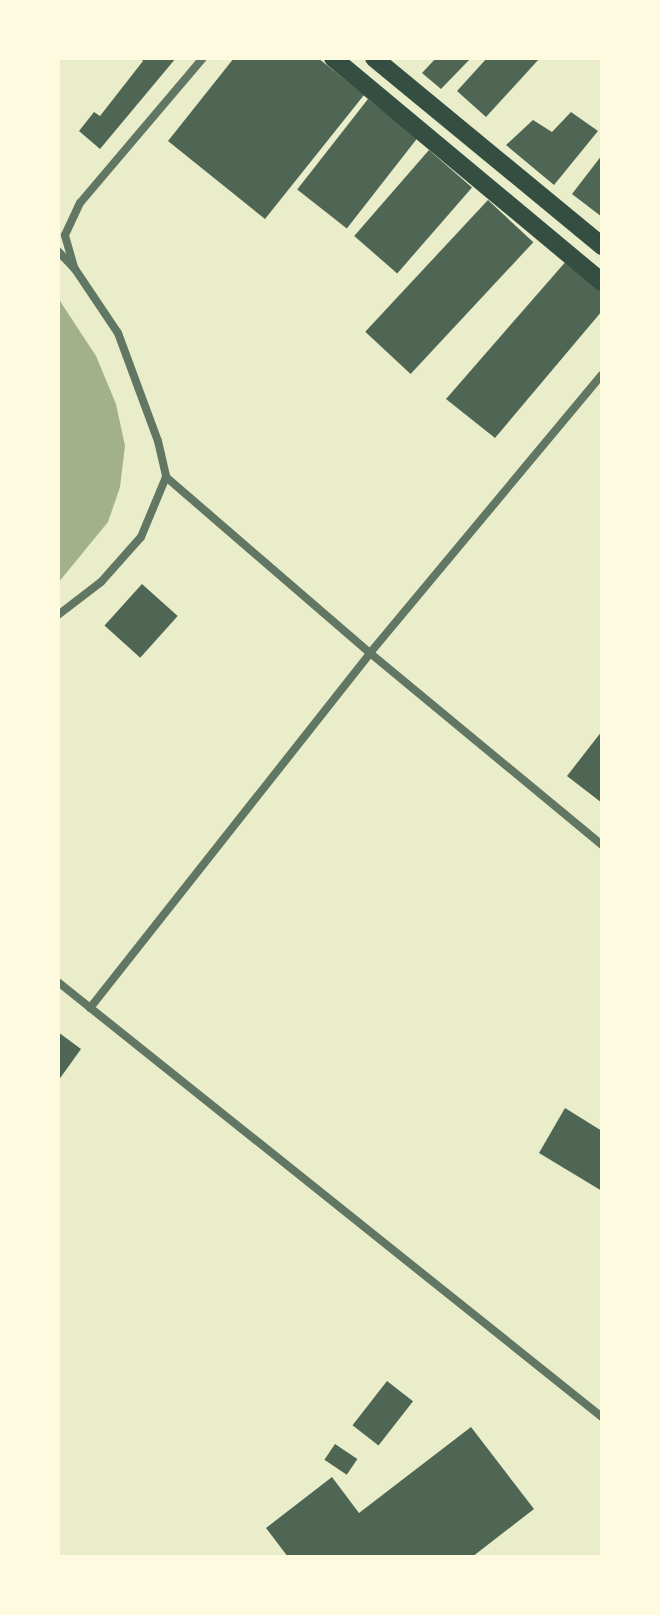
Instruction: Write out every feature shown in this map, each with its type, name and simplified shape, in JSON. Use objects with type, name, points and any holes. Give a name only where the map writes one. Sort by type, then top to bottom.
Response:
[{"type":"main road","points":[[333,58],[602,282]]},
{"type":"main road","points":[[374,58],[602,246]]},
{"type":"street","points":[[75,269],[65,235],[80,203],[203,58]]},
{"type":"street","points":[[58,251],[75,269],[118,333],[158,441],[166,477],[141,537],[101,582],[58,615]]},
{"type":"street","points":[[90,1008],[370,653],[602,375]]},
{"type":"street","points":[[166,477],[370,653],[602,845]]},
{"type":"street","points":[[58,982],[602,1417]]},
{"type":"shaded area","points":[[58,298],[96,356],[116,404],[125,446],[120,487],[108,522],[58,583]]},
{"type":"building","points":[[140,58],[176,58],[100,149],[79,131],[94,112],[100,116],[143,61]]},
{"type":"building","points":[[234,58],[318,58],[364,95],[265,219],[168,141]]},
{"type":"building","points":[[436,58],[471,58],[441,89],[422,73]]},
{"type":"building","points":[[487,58],[540,58],[486,117],[457,91]]},
{"type":"building","points":[[368,99],[418,138],[347,228],[297,190]]},
{"type":"building","points":[[571,112],[598,131],[554,185],[506,145],[533,120],[552,132]]},
{"type":"building","points":[[429,150],[472,187],[397,273],[354,236]]},
{"type":"building","points":[[602,155],[602,217],[572,194]]},
{"type":"building","points":[[488,200],[533,242],[411,374],[365,332]]},
{"type":"building","points":[[568,259],[602,289],[602,311],[495,438],[446,399]]},
{"type":"building","points":[[142,584],[178,616],[140,658],[105,626]]},
{"type":"building","points":[[602,731],[602,803],[567,776]]},
{"type":"building","points":[[58,1032],[81,1049],[58,1081]]},
{"type":"building","points":[[565,1108],[602,1131],[602,1191],[539,1153]]},
{"type":"building","points":[[387,1381],[413,1401],[379,1445],[353,1425]]},
{"type":"building","points":[[471,1427],[534,1509],[472,1557],[288,1557],[266,1528],[332,1477],[359,1513]]},
{"type":"building","points":[[335,1444],[357,1459],[347,1475],[324,1460]]}]
